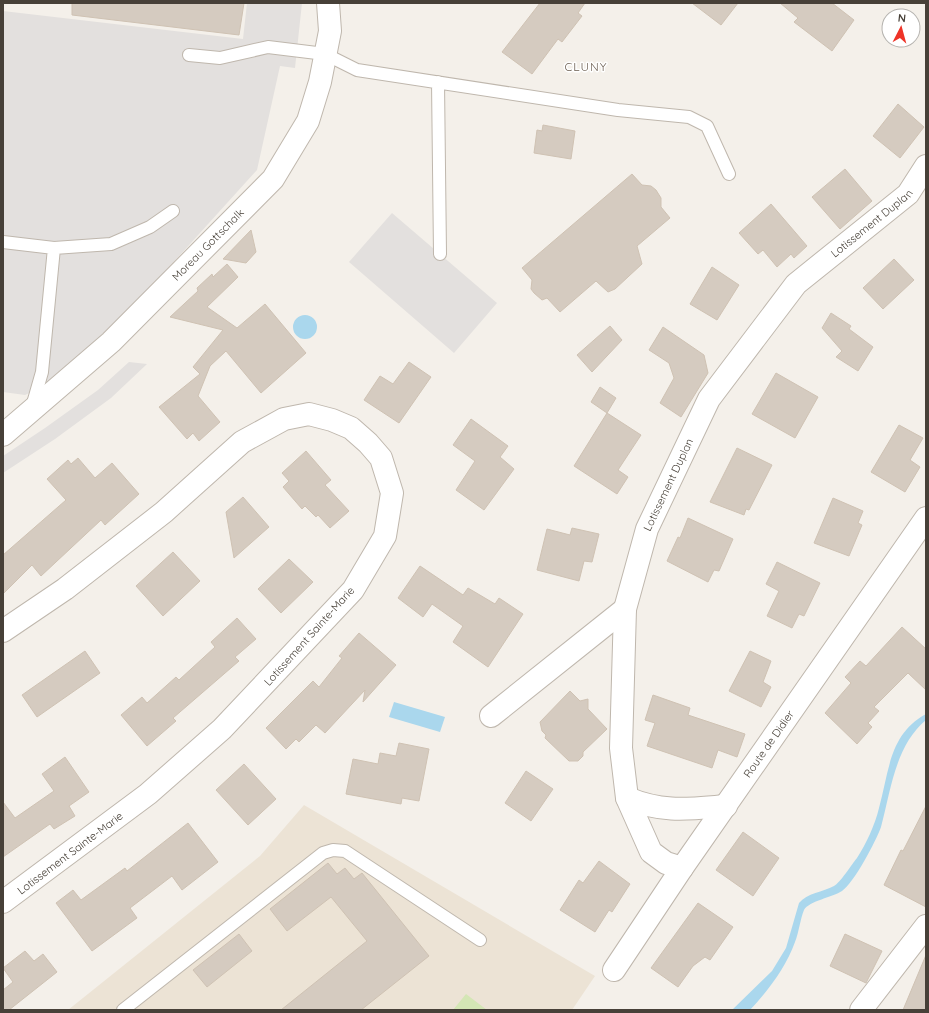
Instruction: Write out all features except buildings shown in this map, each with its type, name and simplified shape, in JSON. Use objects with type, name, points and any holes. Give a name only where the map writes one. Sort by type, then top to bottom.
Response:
[{"type":"street","name":"Moreau Gottschalk","points":[[3,435],[30,414],[111,342],[274,179],[308,120],[320,82],[330,31],[328,3]]},
{"type":"street","name":"Lotissement Duplan","points":[[682,868],[666,863],[651,852],[627,798],[621,748],[625,609],[647,529],[709,399],[796,284],[908,194],[926,166]]},
{"type":"street","name":"Lotissement Sainte-Marie","points":[[3,631],[65,589],[158,517],[242,442],[284,419],[309,414],[332,420],[351,428],[368,443],[381,458],[392,493],[385,536],[353,590],[222,729],[148,794],[3,902]]},
{"type":"street","name":"Route de Didier","points":[[614,970],[682,868],[926,518]]},
{"type":"street","points":[[491,716],[625,609]]},
{"type":"street","points":[[627,798],[647,806],[683,810],[726,806]]},
{"type":"street","points":[[861,1010],[926,926]]},
{"type":"lane","points":[[189,54],[220,58],[268,47],[325,54],[357,70],[618,110],[689,117],[707,126],[729,174]]},
{"type":"lane","points":[[438,82],[440,254]]},
{"type":"lane","points":[[3,242],[54,248],[110,244],[150,227],[173,211]]},
{"type":"lane","points":[[30,414],[42,372],[54,248]]},
{"type":"lane","points":[[123,1010],[323,853],[333,850],[346,851],[480,940]]},
{"type":"shaded area","points":[[247,3],[302,3],[295,68],[280,66],[257,170],[114,328],[53,382],[25,395],[3,392],[3,11],[243,39]]},
{"type":"shaded area","points":[[392,213],[497,303],[454,353],[349,262]]},
{"type":"shaded area","points":[[129,362],[147,364],[111,398],[55,439],[3,473],[3,456],[98,390]]},
{"type":"shaded area","points":[[304,805],[595,976],[572,1010],[68,1010],[260,856]]},
{"type":"green space","points":[[466,994],[487,1010],[453,1010]]},
{"type":"water","points":[[305,315],[310,316],[316,322],[316,332],[310,338],[305,339],[300,338],[294,332],[293,327],[294,322],[300,316]]},
{"type":"water","points":[[394,702],[445,717],[440,732],[389,717]]},
{"type":"water","points":[[926,714],[926,720],[907,742],[891,784],[881,827],[870,851],[858,871],[847,887],[842,891],[811,904],[804,910],[791,951],[782,969],[770,987],[750,1010],[732,1010],[772,971],[786,948],[799,903],[806,897],[837,884],[857,858],[867,841],[875,821],[892,755],[904,732],[914,722]]},
{"type":"district","name":"CLUNY","points":[[586,67]]}]
